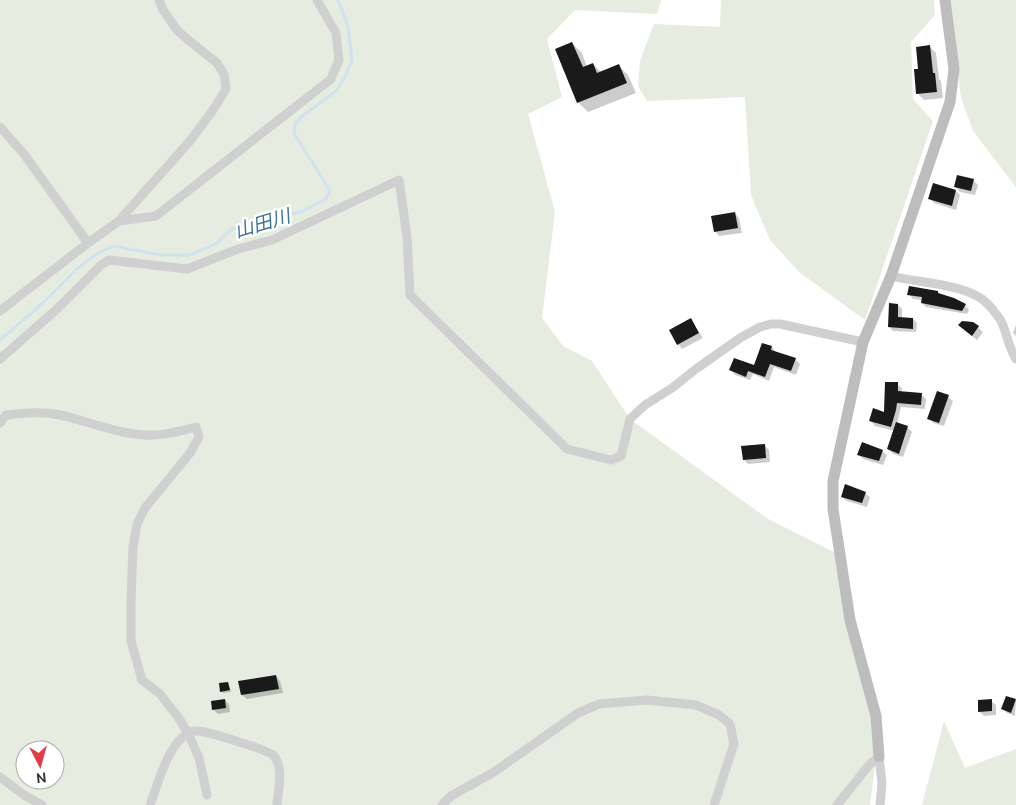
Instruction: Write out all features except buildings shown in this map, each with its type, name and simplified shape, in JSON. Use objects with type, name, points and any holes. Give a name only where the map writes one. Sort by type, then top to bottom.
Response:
[{"type":"street","points":[[0,311],[119,221],[190,141],[226,89],[224,74],[217,63],[177,30],[163,10],[159,0]]},
{"type":"street","points":[[119,221],[156,216],[331,79],[339,60],[336,33],[318,0]]},
{"type":"street","points":[[880,805],[882,783],[876,716],[850,620],[833,509],[833,481],[863,342],[891,276],[950,102],[954,69],[945,0]]},
{"type":"street","points":[[0,127],[24,154],[88,243]]},
{"type":"street","points":[[0,359],[57,309],[101,265],[109,260],[187,269],[238,250],[272,240],[399,180],[408,237],[410,295],[567,449],[611,460],[621,456],[630,419],[645,405],[760,326],[780,324],[863,342]]},
{"type":"street","points":[[891,276],[964,291],[980,297],[991,306],[1001,322],[1010,349],[1016,359]]},
{"type":"street","points":[[0,423],[6,415],[37,412],[58,414],[126,432],[147,435],[178,432],[196,427],[199,437],[190,453],[145,508],[137,524],[133,547],[130,600],[131,641],[142,680],[160,694],[188,733],[199,758],[207,795]]},
{"type":"street","points":[[442,805],[452,796],[494,772],[578,713],[599,704],[647,700],[696,705],[719,715],[730,724],[734,744],[714,805]]},
{"type":"street","points":[[150,805],[168,757],[176,744],[188,733],[199,731],[261,749],[274,755],[279,766],[277,805]]},
{"type":"street","points":[[837,805],[870,764],[879,757]]},
{"type":"street","points":[[0,777],[24,795],[42,805]]},
{"type":"shaded area","points":[[0,0],[661,0],[657,14],[575,10],[547,39],[562,97],[528,114],[555,212],[542,318],[563,346],[592,361],[630,419],[768,519],[840,555],[878,744],[870,805],[0,805]]},
{"type":"shaded area","points":[[721,0],[934,0],[935,15],[911,42],[913,99],[933,121],[865,320],[799,272],[770,240],[751,195],[745,97],[647,101],[638,86],[640,61],[654,24],[720,27]]},
{"type":"shaded area","points":[[949,0],[1016,0],[1016,187],[973,131],[961,97]]},
{"type":"shaded area","points":[[944,721],[965,768],[1016,749],[1016,805],[922,805]]},
{"type":"waterway","name":"山田川","points":[[0,340],[44,302],[78,268],[95,255],[113,246],[161,255],[190,255],[217,243],[232,229],[303,211],[326,199],[330,191],[294,133],[295,125],[301,117],[336,91],[345,77],[352,60],[348,26],[338,0]]}]
